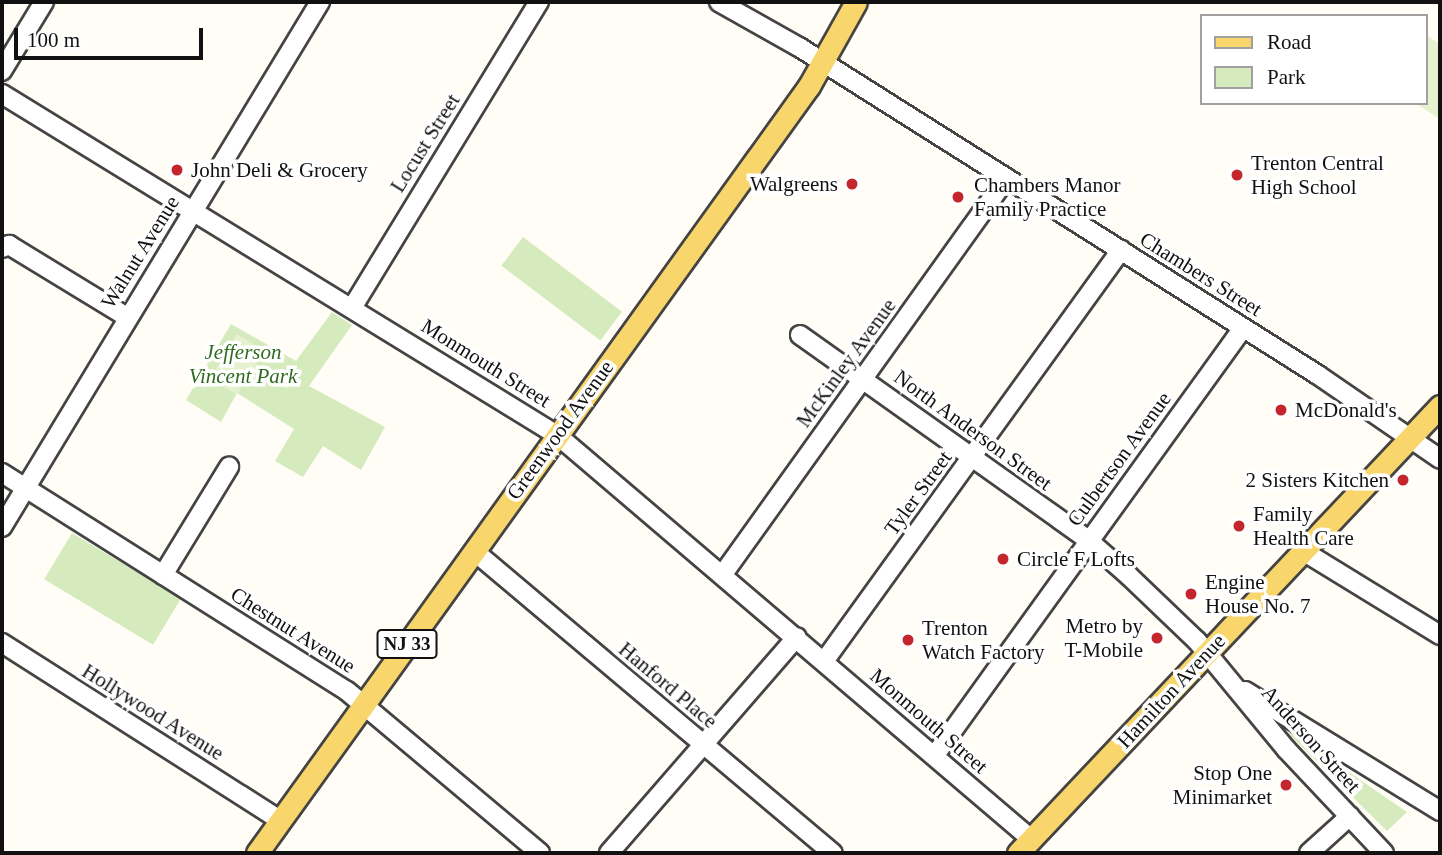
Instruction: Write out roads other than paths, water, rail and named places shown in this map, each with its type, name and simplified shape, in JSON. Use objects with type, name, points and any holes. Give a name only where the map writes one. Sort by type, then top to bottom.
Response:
[{"type":"main road","name":"Greenwood Avenue","points":[[257,853],[822,62],[856,2]]},
{"type":"main road","name":"Hamilton Avenue","points":[[1024,846],[1440,406]]},
{"type":"street","points":[[2,71],[44,2]]},
{"type":"street","name":"Walnut Avenue","points":[[2,527],[320,2]]},
{"type":"street","name":"Locust Street","points":[[352,308],[539,2]]},
{"type":"street","name":"Chambers Street","points":[[719,2],[822,62],[1121,250],[1440,459]]},
{"type":"street","name":"Monmouth Street","points":[[2,94],[557,435],[935,755],[1024,846]]},
{"type":"street","name":"McKinley Avenue","points":[[723,574],[1006,178]]},
{"type":"street","points":[[4,246],[127,317]]},
{"type":"street","name":"Tyler Street","points":[[825,660],[1121,250]]},
{"type":"street","name":"Culbertson Avenue","points":[[935,755],[1243,328]]},
{"type":"street","name":"North Anderson Street","points":[[800,335],[1088,540],[1195,640],[1205,655]]},
{"type":"street","points":[[163,575],[229,467]]},
{"type":"street","name":"Chestnut Avenue","points":[[2,472],[363,703],[540,853]]},
{"type":"street","name":"Hanford Place","points":[[474,551],[833,853]]},
{"type":"street","points":[[1303,551],[1440,635]]},
{"type":"street","points":[[609,853],[797,637]]},
{"type":"street","name":"Hollywood Avenue","points":[[2,643],[281,820]]},
{"type":"street","name":"Anderson Street","points":[[1205,655],[1384,853]]},
{"type":"street","points":[[1230,682],[1440,811]]},
{"type":"street","points":[[1309,853],[1350,816]]},
{"type":"place","name":"John Deli & Grocery","points":[[177,170]]},
{"type":"place","name":"Trenton Central High School","points":[[1237,175]]},
{"type":"place","name":"Walgreens","points":[[852,184]]},
{"type":"place","name":"Chambers Manor Family Practice","points":[[958,197]]},
{"type":"place","name":"McDonald's","points":[[1281,410]]},
{"type":"place","name":"2 Sisters Kitchen","points":[[1403,480]]},
{"type":"place","name":"Family Health Care","points":[[1239,526]]},
{"type":"place","name":"Circle F Lofts","points":[[1003,559]]},
{"type":"place","name":"Engine House No. 7","points":[[1191,594]]},
{"type":"place","name":"Metro by T-Mobile","points":[[1157,638]]},
{"type":"place","name":"Trenton Watch Factory","points":[[908,640]]},
{"type":"place","name":"Stop One Minimarket","points":[[1286,785]]},
{"type":"park label","name":"Jefferson Vincent Park","points":[[243,364]]}]
